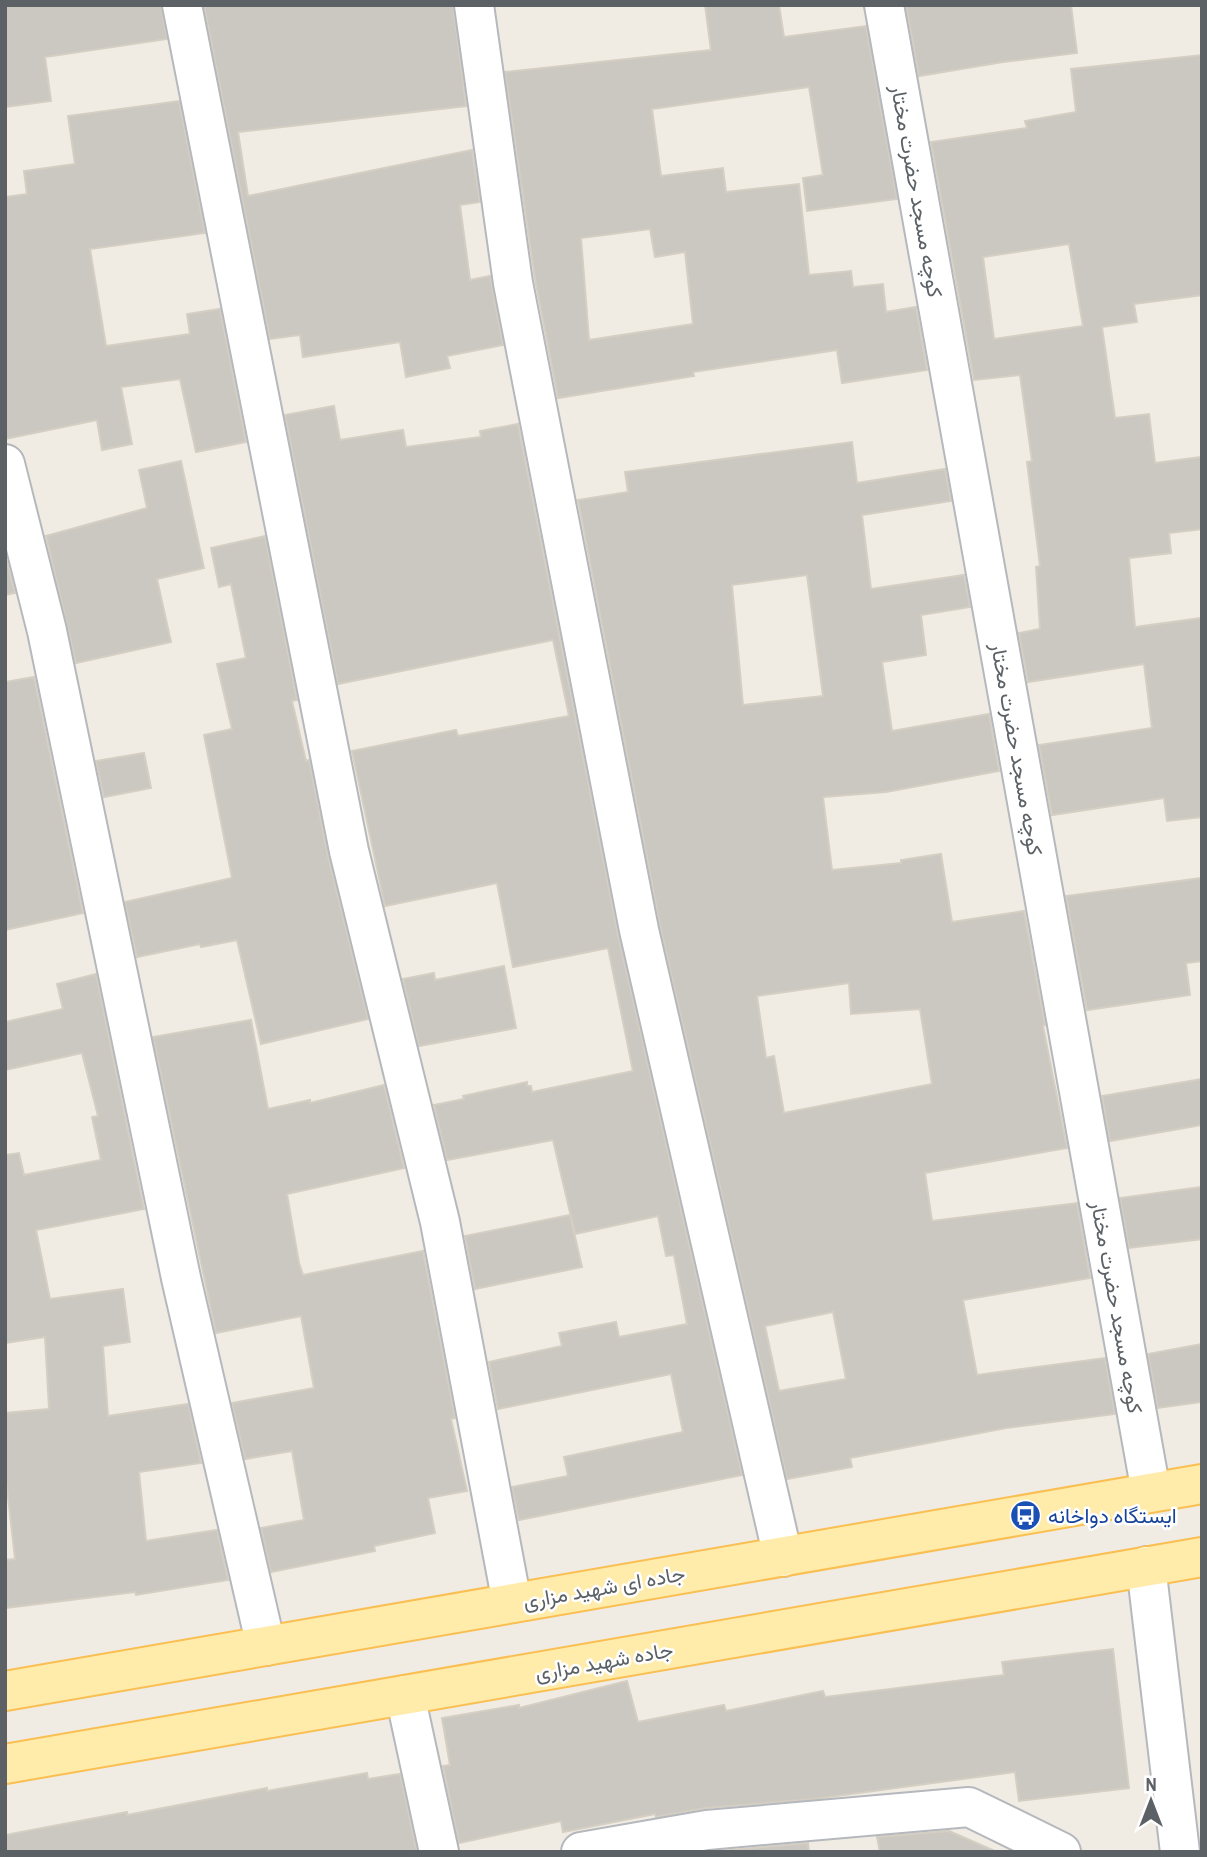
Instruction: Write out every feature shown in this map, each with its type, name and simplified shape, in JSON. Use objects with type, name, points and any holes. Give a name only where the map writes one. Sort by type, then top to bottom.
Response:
[{"type":"main road","name":"جاده ای شهید مزاری","points":[[5,1690],[1202,1484]]},
{"type":"main road","name":"جاده شهید مزاری","points":[[5,1764],[1202,1557]]},
{"type":"street","points":[[183,5],[349,851],[440,1223],[512,1603]]},
{"type":"street","points":[[474,5],[513,283],[639,930],[782,1557]]},
{"type":"street","name":"کوچه مسجد حضرت مختار","points":[[884,5],[1150,1492]]},
{"type":"street","points":[[5,464],[47,631],[181,1278],[266,1646]]},
{"type":"street","points":[[1146,1566],[1180,1852]]},
{"type":"street","points":[[405,1695],[439,1852]]},
{"type":"street","points":[[581,1852],[656,1845],[707,1830],[970,1807],[1061,1852]]},
{"type":"building","points":[[5,5],[161,5],[167,39],[45,57],[51,101],[5,107]]},
{"type":"building","points":[[204,5],[453,5],[466,106],[238,132],[248,196],[472,150],[480,202],[460,205],[470,280],[490,276],[503,345],[447,356],[450,368],[406,377],[400,342],[303,357],[300,335],[270,339]]},
{"type":"building","points":[[705,5],[779,5],[784,37],[866,26],[897,199],[807,211],[803,178],[823,175],[809,87],[652,109],[661,176],[723,168],[726,192],[799,184],[809,275],[851,271],[853,287],[883,284],[886,312],[916,307],[927,370],[842,383],[837,350],[693,372],[694,376],[558,398],[535,279],[505,72],[711,50]],"holes":[[[650,229],[655,257],[685,252],[693,324],[589,340],[581,238]]]},
{"type":"building","points":[[906,5],[1071,5],[1077,53],[919,76]]},
{"type":"building","points":[[1202,55],[1202,295],[1134,304],[1137,322],[1102,327],[1115,418],[1149,414],[1155,463],[1202,457],[1202,529],[1169,533],[1171,553],[1129,558],[1135,627],[1202,618],[1202,817],[1167,821],[1164,798],[1052,815],[1039,745],[1152,728],[1144,664],[1028,682],[1019,633],[1040,629],[1036,567],[1040,566],[1027,462],[1032,461],[1020,375],[974,380],[931,142],[1027,128],[1025,121],[1076,112],[1071,69]],"holes":[[[1069,244],[1083,326],[994,339],[983,257]]]},
{"type":"building","points":[[179,101],[205,233],[90,249],[106,346],[190,334],[187,314],[220,309],[246,442],[196,452],[180,379],[121,387],[132,444],[102,450],[97,420],[5,439],[5,197],[27,194],[24,171],[75,164],[68,116]]},
{"type":"building","points":[[334,406],[340,440],[403,430],[406,447],[481,437],[480,431],[518,424],[618,935],[742,1475],[519,1520],[512,1487],[568,1476],[564,1457],[683,1432],[671,1374],[498,1409],[489,1362],[562,1346],[559,1333],[616,1322],[619,1337],[687,1324],[674,1255],[666,1256],[658,1216],[575,1234],[553,1140],[447,1160],[434,1105],[527,1082],[532,1092],[633,1071],[608,948],[513,967],[497,883],[385,906],[352,751],[456,730],[458,736],[569,716],[553,640],[338,684],[285,415]]},
{"type":"building","points":[[852,442],[857,483],[945,469],[951,501],[862,515],[871,589],[964,575],[970,607],[921,615],[926,655],[882,662],[892,731],[989,714],[999,771],[886,792],[823,797],[832,870],[901,863],[901,860],[941,854],[952,922],[1024,911],[1067,1148],[925,1173],[932,1221],[1077,1203],[1090,1278],[963,1300],[977,1375],[1105,1358],[1115,1414],[1006,1428],[850,1458],[852,1467],[787,1479],[660,925],[578,500],[628,492],[625,472]],"holes":[[[807,575],[823,696],[743,705],[732,585]],[[849,983],[851,1014],[920,1009],[932,1084],[784,1113],[774,1056],[766,1058],[757,996]],[[833,1312],[846,1379],[779,1391],[765,1326]]]},
{"type":"building","points":[[181,461],[204,568],[157,579],[171,642],[76,663],[46,536],[147,508],[139,470]]},
{"type":"building","points":[[265,536],[297,700],[292,701],[306,761],[309,760],[328,856],[368,1019],[261,1044],[237,940],[201,947],[200,944],[137,957],[125,902],[232,878],[204,735],[232,729],[217,664],[246,658],[231,584],[219,587],[211,548]]},
{"type":"building","points":[[5,555],[15,593],[5,595]]},
{"type":"building","points":[[34,677],[83,913],[5,930],[5,682]]},
{"type":"building","points":[[144,753],[151,788],[104,797],[96,761]]},
{"type":"building","points":[[1202,878],[1202,961],[1186,963],[1190,995],[1087,1010],[1066,896]]},
{"type":"building","points":[[504,966],[516,1028],[419,1046],[403,979],[434,973],[435,980]]},
{"type":"building","points":[[96,974],[144,1209],[36,1230],[50,1299],[123,1289],[130,1342],[103,1346],[108,1416],[188,1404],[201,1463],[139,1472],[146,1541],[217,1530],[228,1580],[136,1595],[135,1592],[5,1608],[5,1560],[15,1559],[5,1470],[5,1413],[49,1409],[45,1337],[5,1343],[5,1155],[19,1153],[24,1175],[101,1160],[92,1117],[98,1116],[82,1053],[5,1070],[5,1022],[63,1009],[57,984]]},
{"type":"building","points":[[251,1020],[268,1109],[310,1100],[310,1103],[384,1085],[404,1168],[287,1194],[299,1263],[303,1275],[423,1251],[455,1418],[451,1419],[467,1491],[428,1498],[435,1533],[374,1546],[375,1551],[271,1572],[261,1528],[304,1520],[292,1451],[245,1459],[232,1403],[314,1388],[301,1316],[216,1333],[153,1037]]},
{"type":"building","points":[[1202,1079],[1202,1125],[1110,1141],[1102,1096]]},
{"type":"building","points":[[1202,1187],[1202,1239],[1129,1248],[1120,1198]]},
{"type":"building","points":[[570,1215],[582,1267],[475,1289],[465,1236]]},
{"type":"building","points":[[1202,1344],[1202,1402],[1158,1408],[1148,1354]]},
{"type":"building","points":[[1113,1649],[1129,1788],[1019,1801],[1015,1772],[814,1799],[705,1808],[656,1817],[655,1814],[563,1832],[561,1821],[459,1843],[443,1766],[450,1765],[442,1718],[519,1705],[519,1708],[627,1681],[638,1722],[724,1705],[726,1711],[823,1691],[825,1697],[1004,1675],[1002,1662]]},
{"type":"building","points":[[367,1773],[368,1779],[400,1774],[417,1852],[5,1852],[5,1835]]},
{"type":"building","points":[[949,1831],[997,1852],[880,1852],[877,1837]]},
{"type":"building","points":[[808,1843],[809,1852],[710,1852]]},
{"type":"place","name":"ایستگاه دواخانه","points":[[1025,1515]]}]
